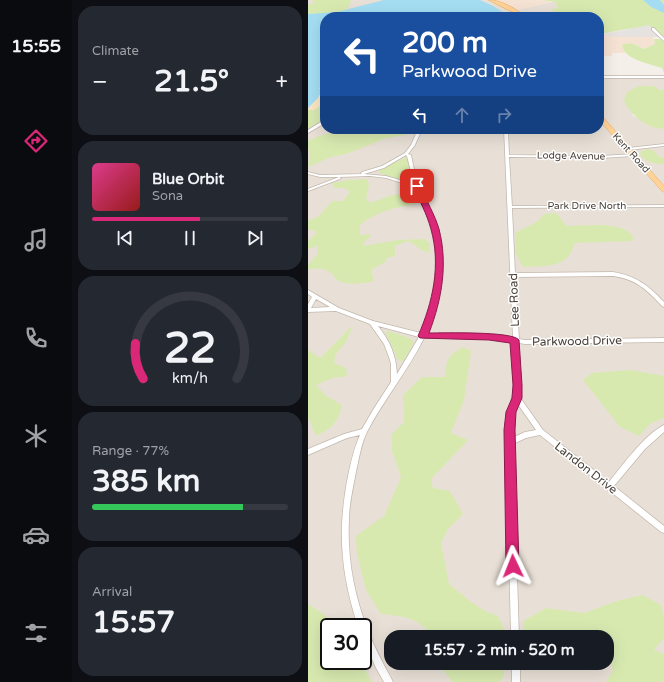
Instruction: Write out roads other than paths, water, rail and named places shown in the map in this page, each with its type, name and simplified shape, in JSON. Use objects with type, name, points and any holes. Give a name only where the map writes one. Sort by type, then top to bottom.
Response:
[{"type":"main road","points":[[491,0],[516,12]]},
{"type":"main road","name":"Kent Road","points":[[604,122],[664,190]]},
{"type":"street","points":[[653,30],[664,40]]},
{"type":"street","points":[[604,77],[664,77]]},
{"type":"street","points":[[308,132],[320,124]]},
{"type":"street","points":[[308,190],[336,179],[383,167],[406,154],[413,145],[418,134]]},
{"type":"street","name":"Lee Road","points":[[506,134],[513,275],[514,340],[518,385],[517,398],[511,412],[510,442],[515,630]]},
{"type":"street","points":[[628,149],[664,145]]},
{"type":"street","points":[[389,682],[379,665],[365,633],[352,587],[346,556],[345,526],[347,498],[364,431],[423,336],[431,317],[437,294],[440,260],[434,228],[417,186],[409,155],[406,154]]},
{"type":"street","name":"Lodge Avenue","points":[[508,156],[633,155]]},
{"type":"street","points":[[308,173],[320,176],[370,175],[386,177],[417,186]]},
{"type":"street","name":"Park Drive North","points":[[510,207],[664,206]]},
{"type":"street","points":[[513,275],[624,275],[644,284],[664,306]]},
{"type":"street","name":"Parkwood Drive","points":[[308,292],[337,309],[372,323],[423,336],[489,337],[525,342],[664,340]]},
{"type":"street","points":[[315,296],[308,309],[337,309]]},
{"type":"street","points":[[372,323],[386,340],[392,355],[395,367],[394,384]]},
{"type":"street","name":"Landon Drive","points":[[517,398],[541,432],[664,530]]},
{"type":"street","points":[[610,486],[623,469],[653,437],[664,428]]},
{"type":"street","points":[[308,452],[346,436],[364,431]]},
{"type":"street","points":[[510,442],[525,435],[541,432]]},
{"type":"street","points":[[516,670],[516,682]]},
{"type":"water","points":[[384,0],[480,0],[503,12],[337,12]]},
{"type":"water","points":[[643,0],[660,0],[664,5],[664,13],[651,7]]},
{"type":"water","points":[[320,13],[320,88],[318,88],[320,89],[320,94],[308,108],[308,14]]}]
